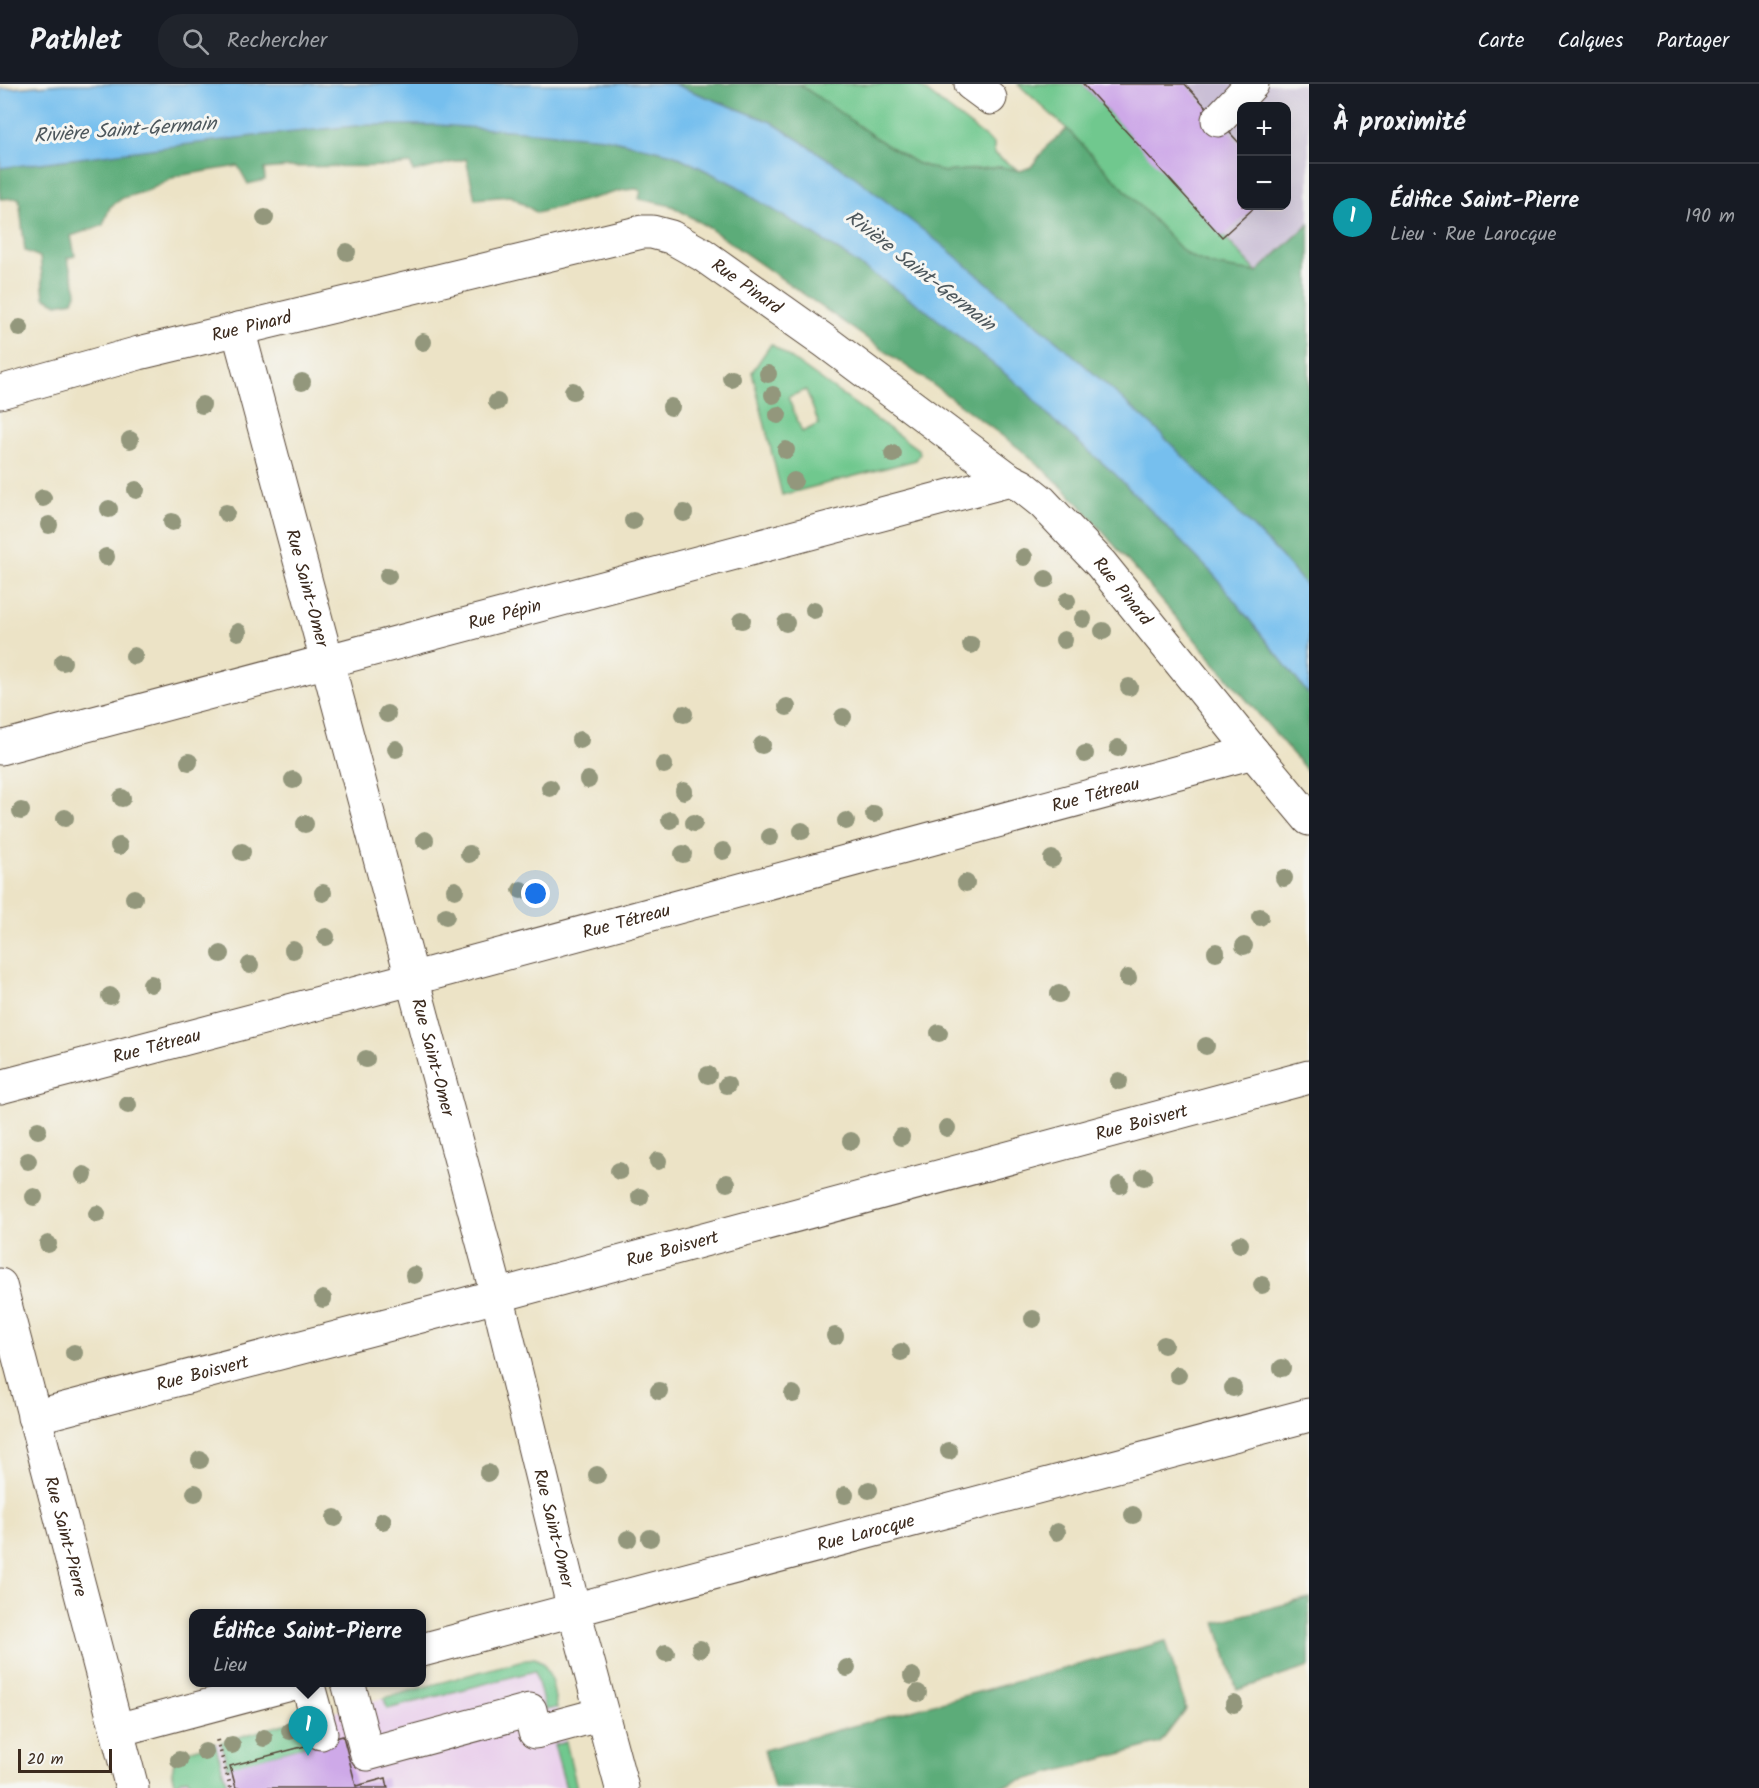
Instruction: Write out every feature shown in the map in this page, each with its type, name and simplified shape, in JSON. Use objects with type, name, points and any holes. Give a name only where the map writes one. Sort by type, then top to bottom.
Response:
[{"type":"street","points":[[1218,120],[1252,84]]},
{"type":"street","name":"Rue Pinard","points":[[0,392],[139,353],[642,232],[671,237],[703,255],[826,342],[1042,502],[1101,564],[1252,752],[1309,819]]},
{"type":"street","name":"Rue Saint-Omer","points":[[238,329],[497,1295],[574,1610],[622,1788]]},
{"type":"street","name":"Rue Pépin","points":[[0,748],[1010,480]]},
{"type":"street","name":"Rue Tétreau","points":[[0,1087],[411,979],[1252,752]]},
{"type":"street","name":"Rue Boisvert","points":[[34,1417],[1309,1077]]},
{"type":"street","name":"Rue Saint-Pierre","points":[[0,1285],[132,1788]]},
{"type":"street","name":"Rue Larocque","points":[[426,1649],[1309,1415]]},
{"type":"street","points":[[117,1730],[283,1687]]},
{"type":"street","points":[[309,1687],[321,1732]]},
{"type":"street","points":[[349,1687],[367,1754],[530,1710],[535,1732],[602,1714]]},
{"type":"path","points":[[217,1740],[231,1788]]},
{"type":"shaded area","points":[[1018,84],[1309,84],[1309,224],[1257,272],[1067,129]]},
{"type":"shaded area","points":[[535,1658],[542,1661],[547,1668],[577,1788],[177,1788],[172,1772],[173,1764],[175,1757],[184,1752]]},
{"type":"green space","points":[[673,84],[799,84],[916,163],[944,172],[1001,167],[1020,171],[1031,167],[1047,146],[1067,129],[1185,253],[1220,267],[1257,272],[1309,224],[1309,589],[1281,556],[1155,428],[1065,348],[942,245],[851,174],[771,122]]},
{"type":"green space","points":[[799,84],[917,84],[994,144],[994,154],[1020,171],[1001,167],[944,172],[916,163]]},
{"type":"green space","points":[[1018,84],[1083,84],[1257,272],[1211,264],[1185,253],[1067,129]]},
{"type":"green space","points":[[365,125],[438,125],[605,138],[673,154],[737,186],[922,307],[1023,388],[1053,420],[1115,474],[1215,576],[1309,695],[1309,773],[1080,505],[1020,449],[932,384],[709,228],[672,206],[639,199],[641,191],[637,189],[624,190],[537,213],[511,196],[475,199],[466,159],[413,172],[411,164],[264,169],[265,180],[248,184],[238,166],[177,176],[149,190],[123,198],[110,207],[103,225],[71,236],[75,256],[67,258],[77,291],[73,301],[57,304],[44,297],[40,257],[25,251],[19,198],[0,199],[0,168],[254,136]]},
{"type":"green space","points":[[771,344],[919,450],[920,454],[916,460],[782,495],[752,372]],"holes":[[[806,390],[819,424],[802,432],[788,397]]]},
{"type":"green space","points":[[1309,1598],[1309,1667],[1237,1690],[1216,1622]]},
{"type":"green space","points":[[1166,1641],[1186,1709],[1160,1743],[995,1788],[774,1788],[764,1750]]},
{"type":"green space","points":[[535,1658],[545,1666],[553,1687],[557,1708],[545,1710],[535,1671],[387,1709],[384,1698]]},
{"type":"green space","points":[[299,1720],[307,1745],[228,1768],[221,1742]]},
{"type":"green space","points":[[566,1742],[577,1788],[566,1788],[554,1745]]},
{"type":"green space","points":[[215,1743],[228,1788],[193,1788],[187,1778],[180,1781],[180,1788],[177,1788],[172,1772],[175,1757]]},
{"type":"water","name":"Rivière Saint-Germain","points":[[63,84],[673,84],[771,122],[851,174],[942,245],[1065,348],[1155,428],[1281,556],[1309,589],[1309,695],[1215,576],[1115,474],[1053,420],[1023,388],[922,307],[815,235],[737,186],[673,154],[605,138],[438,125],[365,125],[254,136],[0,168],[0,89]]},
{"type":"building","points":[[1083,84],[1185,84],[1237,141],[1237,210],[1252,210],[1222,237]]},
{"type":"building","points":[[343,1736],[356,1786],[386,1778],[388,1788],[236,1788],[230,1766]]},
{"type":"place","name":"Édifice Saint-Pierre","points":[[308,1756]]}]
